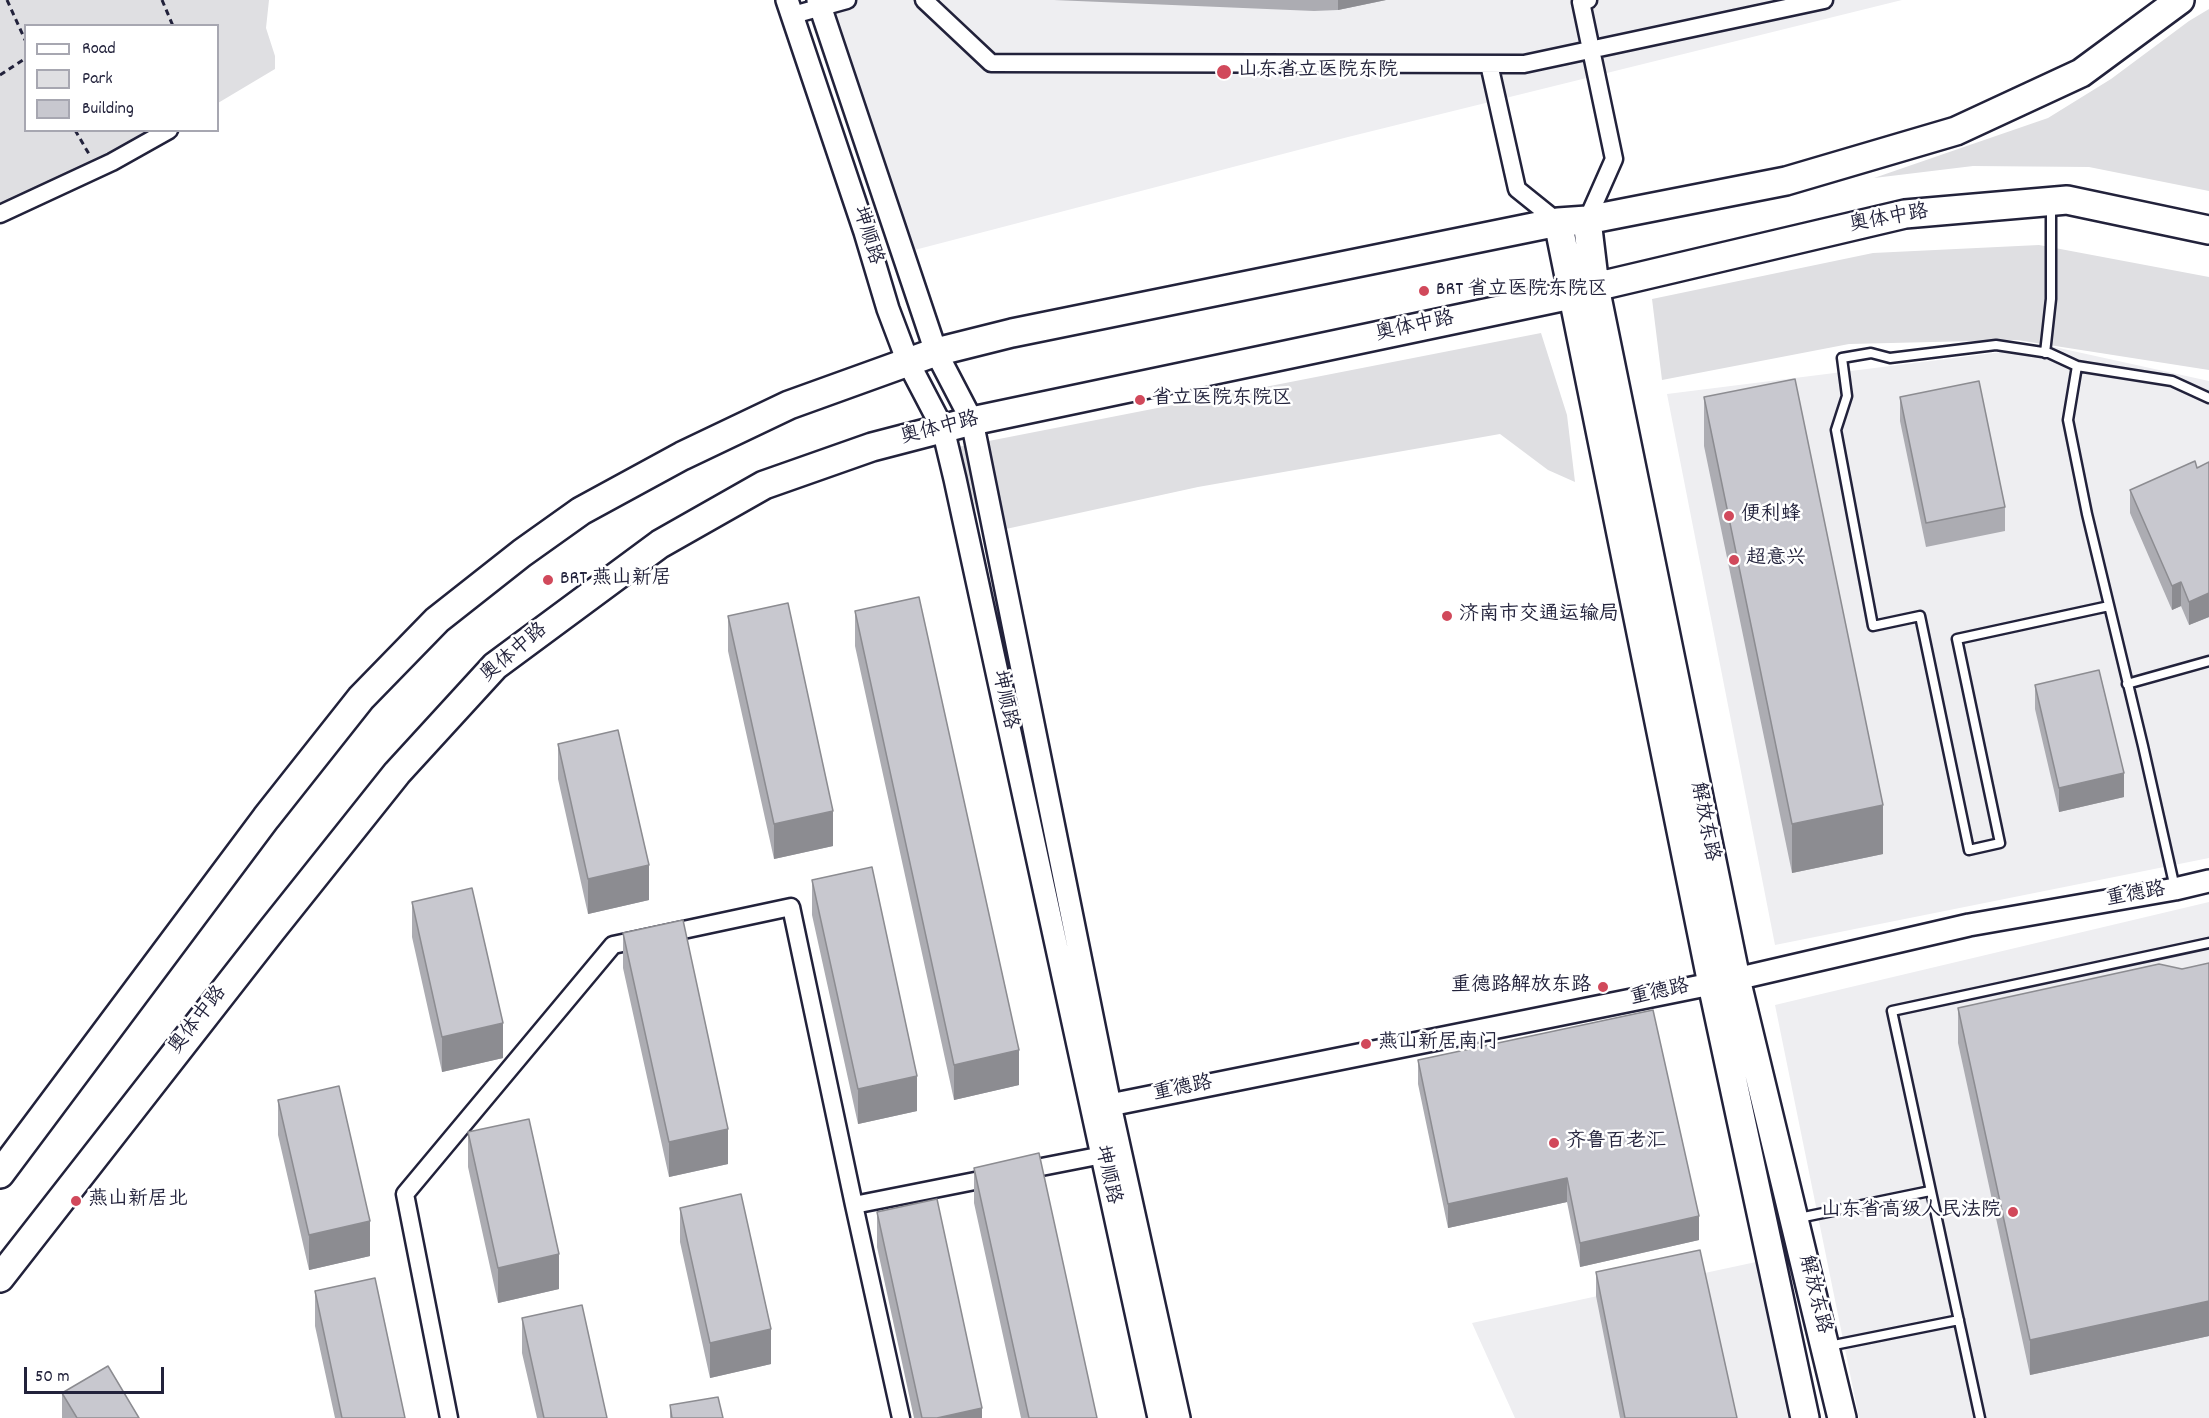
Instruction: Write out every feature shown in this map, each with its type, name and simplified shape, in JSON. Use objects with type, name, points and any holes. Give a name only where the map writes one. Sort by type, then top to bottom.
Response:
[{"type":"main road","points":[[0,1174],[273,809],[361,698],[437,620],[522,553],[581,511],[682,456],[789,405],[936,352],[1012,333],[1558,222],[1587,220],[1786,181],[1956,131],[2081,73],[2180,0]]},
{"type":"main road","name":"奥体中路","points":[[0,1278],[263,940],[390,782],[495,666],[660,544],[764,486],[872,447],[972,421],[1583,291],[1905,214],[2067,200],[2209,230]]},
{"type":"main road","name":"解放东路","points":[[1583,291],[1587,220]]},
{"type":"main road","name":"解放东路","points":[[1558,222],[1583,291],[1724,982],[1805,1418]]},
{"type":"main road","name":"解放东路","points":[[1724,982],[1794,1219],[1842,1418]]},
{"type":"street","points":[[790,8],[847,0]]},
{"type":"street","points":[[924,0],[991,63],[1489,64],[1524,64],[1824,0]]},
{"type":"street","points":[[1587,220],[1614,159],[1581,2],[1588,0]]},
{"type":"street","name":"坤顺路","points":[[820,3],[936,352],[972,421],[1110,1105],[1111,1153],[1158,1418]]},
{"type":"street","name":"坤顺路","points":[[790,8],[865,232],[888,309],[908,362],[943,429],[1111,1153],[1179,1418]]},
{"type":"street","points":[[1489,64],[1517,189],[1558,222]]},
{"type":"street","points":[[0,214],[112,162],[165,132]]},
{"type":"street","name":"重德路","points":[[1110,1105],[1724,982],[1970,925],[2209,881]]},
{"type":"street","points":[[449,1418],[405,1194],[613,945],[791,907],[901,1418]]},
{"type":"street","points":[[854,1205],[1111,1153]]},
{"type":"lane","points":[[2045,353],[2052,299],[2051,201]]},
{"type":"lane","points":[[2109,606],[1957,639],[2000,843],[1969,850],[1920,616],[1873,626],[1836,430],[1848,396],[1842,358],[1871,353],[1890,358],[1996,345],[2045,353],[2077,366],[2172,381],[2209,398]]},
{"type":"lane","points":[[2077,366],[2068,420],[2175,889]]},
{"type":"lane","points":[[2127,684],[2209,661]]},
{"type":"lane","points":[[1980,1418],[1892,1011],[2209,943]]},
{"type":"lane","points":[[1794,1219],[1930,1191]]},
{"type":"lane","points":[[1826,1347],[1959,1320]]},
{"type":"path","points":[[7,0],[24,38]]},
{"type":"path","points":[[162,0],[172,24]]},
{"type":"path","points":[[0,75],[24,59]]},
{"type":"shaded area","name":"山东省立医院东院","points":[[809,0],[1902,0],[1348,137],[903,253]]},
{"type":"shaded area","points":[[2050,346],[2209,381],[2209,858],[1775,945],[1667,394]]},
{"type":"shaded area","name":"山东省高级人民法院","points":[[2209,902],[2209,1418],[1859,1418],[1775,1005]]},
{"type":"shaded area","points":[[1756,1262],[1788,1418],[1515,1418],[1472,1323]]},
{"type":"green space","points":[[0,0],[269,0],[266,28],[275,56],[275,69],[219,102],[219,24],[24,24],[24,132],[167,132],[0,216]]},
{"type":"green space","points":[[2209,9],[2209,191],[2089,167],[1973,166],[1874,178],[2048,118],[2111,79],[2189,21]]},
{"type":"green space","points":[[2039,245],[2209,277],[2209,370],[2017,340],[1849,344],[1662,380],[1652,299],[1873,253]]},
{"type":"green space","points":[[1541,333],[1567,415],[1575,482],[1548,470],[1500,434],[1198,487],[983,534],[958,447]]},
{"type":"building","points":[[1795,379],[1883,805],[1792,824],[1704,397]]},
{"type":"building","points":[[1979,381],[2005,507],[1926,523],[1900,397]]},
{"type":"building","points":[[2195,461],[2197,468],[2209,462],[2209,593],[2189,602],[2181,582],[2172,586],[2130,490]]},
{"type":"building","points":[[919,597],[1019,1050],[954,1065],[855,611]]},
{"type":"building","points":[[788,603],[833,811],[774,824],[728,616]]},
{"type":"building","points":[[2099,670],[2124,773],[2059,788],[2035,685]]},
{"type":"building","points":[[618,730],[649,865],[588,879],[558,744]]},
{"type":"building","points":[[872,867],[917,1076],[858,1089],[812,880]]},
{"type":"building","points":[[472,888],[503,1023],[442,1037],[412,902]]},
{"type":"building","points":[[683,920],[728,1129],[669,1142],[623,933]]},
{"type":"building","points":[[2209,963],[2209,1301],[2030,1340],[1958,1008],[2159,964],[2182,969]]},
{"type":"building","name":"齐鲁百老汇","points":[[1653,1010],[1699,1216],[1580,1243],[1567,1178],[1448,1204],[1418,1060]]},
{"type":"building","points":[[339,1086],[370,1221],[309,1235],[278,1100]]},
{"type":"building","points":[[529,1119],[559,1254],[498,1268],[468,1132]]},
{"type":"building","points":[[1039,1153],[1097,1418],[1029,1418],[974,1168]]},
{"type":"building","points":[[741,1194],[771,1329],[710,1343],[680,1208]]},
{"type":"building","points":[[937,1199],[982,1408],[937,1418],[922,1418],[877,1212]]},
{"type":"building","points":[[1700,1250],[1737,1418],[1625,1418],[1596,1272]]},
{"type":"building","points":[[375,1278],[405,1418],[342,1418],[315,1291]]},
{"type":"building","points":[[582,1305],[607,1418],[544,1418],[522,1318]]},
{"type":"building","points":[[108,1366],[139,1418],[77,1418],[62,1393]]},
{"type":"building","points":[[718,1397],[723,1418],[672,1418],[670,1405]]},
{"type":"place","name":"山东省立医院东院","points":[[1224,72]]},
{"type":"place","name":"BRT 省立医院东院区","points":[[1424,291]]},
{"type":"place","name":"省立医院东院区","points":[[1140,400]]},
{"type":"place","name":"便利蜂","points":[[1729,516]]},
{"type":"place","name":"超意兴","points":[[1734,560]]},
{"type":"place","name":"BRT 燕山新居","points":[[548,580]]},
{"type":"place","name":"济南市交通运输局","points":[[1447,616]]},
{"type":"place","name":"重德路解放东路","points":[[1603,987]]},
{"type":"place","name":"燕山新居南门","points":[[1366,1044]]},
{"type":"place","name":"齐鲁百老汇","points":[[1554,1143]]},
{"type":"place","name":"燕山新居北","points":[[76,1201]]},
{"type":"place","name":"山东省高级人民法院","points":[[2013,1212]]}]
